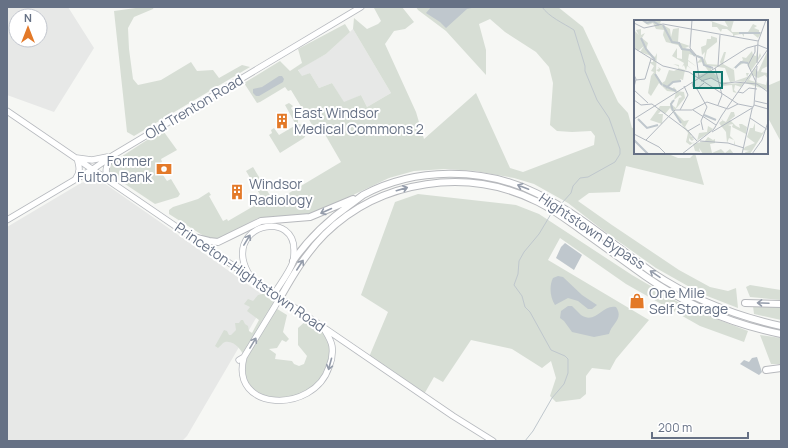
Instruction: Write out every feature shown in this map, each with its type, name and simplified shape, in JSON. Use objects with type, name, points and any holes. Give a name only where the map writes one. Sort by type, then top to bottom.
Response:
[{"type":"highway","name":"Hightstown Bypass","points":[[294,261],[307,243],[325,224],[362,196],[389,184],[420,176],[434,174],[478,176],[510,182],[534,192],[558,205],[653,272],[673,285],[700,299],[740,315],[781,326]]},
{"type":"highway","name":"Hightstown Bypass","points":[[277,296],[316,243],[349,214],[371,201],[404,189],[435,183],[461,182],[499,187],[540,203],[557,213],[669,292],[696,306],[743,324],[781,334]]},
{"type":"highway","points":[[193,237],[218,242],[261,221],[310,217],[362,196]]},
{"type":"highway","points":[[745,303],[781,304]]},
{"type":"highway","points":[[766,370],[781,368]]},
{"type":"main road","name":"Old Trenton Road","points":[[7,220],[361,7]]},
{"type":"main road","name":"Princeton-Hightstown Road","points":[[7,111],[453,416],[493,441]]},
{"type":"main road","points":[[76,178],[80,168],[77,158],[100,160],[112,156]]},
{"type":"main road","points":[[108,179],[106,174],[106,166],[112,156]]},
{"type":"main road","points":[[250,276],[243,260],[243,250],[249,236],[262,227],[275,226],[282,228],[288,233],[294,242],[294,261]]},
{"type":"main road","name":"Hightstown Bypass","points":[[277,296],[294,261]]},
{"type":"main road","points":[[277,296],[241,359],[242,375],[246,384],[252,391],[260,396],[274,400],[285,400],[299,398],[310,392],[319,384],[326,375],[330,365],[332,348],[323,327]]},
{"type":"shaded area","points":[[7,7],[68,7],[94,48],[54,112],[7,95]]},
{"type":"shaded area","points":[[154,7],[153,9],[134,17],[128,28],[133,79],[138,85],[161,80],[191,62],[197,71],[213,70],[219,78],[242,65],[250,67],[134,136],[127,132],[114,11]]},
{"type":"shaded area","points":[[402,7],[414,22],[405,29],[394,31],[385,44],[416,112],[424,139],[476,93],[510,168],[523,172],[594,145],[595,136],[591,131],[557,131],[550,125],[553,83],[549,67],[536,52],[505,32],[490,19],[479,24],[486,50],[486,75],[446,31],[416,7],[558,7],[583,27],[618,102],[628,113],[632,128],[634,127],[634,154],[668,154],[678,158],[690,158],[695,154],[704,185],[626,166],[620,192],[589,193],[578,201],[679,270],[710,287],[728,291],[736,288],[738,308],[702,294],[656,268],[568,203],[534,184],[514,178],[475,171],[445,169],[414,171],[389,178],[309,214],[258,218],[217,239],[207,238],[169,214],[169,210],[173,207],[198,199],[209,192],[211,195],[209,196],[223,221],[227,219],[228,221],[259,203],[258,200],[262,198],[246,171],[253,167],[274,202],[341,162],[319,124],[313,126],[291,90],[288,91],[285,87],[257,103],[244,83],[280,61],[290,71],[302,63],[298,49],[345,24],[350,32],[326,54],[298,70],[302,76],[310,73],[319,88],[332,83],[344,102],[361,95],[367,107],[391,93],[353,29],[354,18],[367,29],[381,21],[374,8]]},
{"type":"shaded area","points":[[431,7],[476,7],[467,9],[446,28],[426,13]]},
{"type":"shaded area","points":[[353,29],[391,93],[367,107],[361,95],[344,103],[332,83],[319,88],[310,73],[302,77],[298,69],[326,54]]},
{"type":"shaded area","points":[[279,76],[282,76],[284,79],[283,82],[259,96],[256,96],[253,93],[253,89],[262,87]]},
{"type":"shaded area","points":[[781,80],[781,142],[768,118],[768,86]]},
{"type":"shaded area","points":[[289,103],[293,106],[291,108],[294,113],[297,112],[299,116],[296,116],[295,119],[298,120],[298,124],[304,125],[308,132],[304,138],[280,153],[269,135],[272,133],[271,130],[274,128],[279,135],[296,125],[285,105]]},
{"type":"shaded area","points":[[161,131],[164,132],[177,150],[161,159],[162,162],[157,166],[167,181],[171,179],[180,194],[178,197],[155,204],[110,174],[108,170],[110,164]]},
{"type":"shaded area","points":[[93,180],[104,183],[160,222],[260,293],[266,301],[187,436],[182,441],[7,441],[7,227],[81,183]]},
{"type":"shaded area","points":[[418,194],[516,205],[539,214],[632,275],[690,309],[748,331],[744,342],[700,326],[626,284],[560,238],[548,260],[649,320],[616,359],[610,370],[592,368],[586,376],[586,394],[580,399],[556,402],[550,396],[556,378],[551,361],[542,368],[512,349],[471,340],[443,382],[434,377],[423,396],[369,357],[388,312],[361,295],[395,202]]},
{"type":"shaded area","points":[[565,243],[582,255],[574,270],[556,258],[561,247]]},
{"type":"shaded area","points":[[558,276],[563,277],[582,295],[597,305],[592,309],[588,309],[578,301],[568,298],[555,305],[552,299],[551,288],[553,278]]},
{"type":"shaded area","points":[[750,285],[781,290],[781,300],[750,297],[746,287]]},
{"type":"shaded area","points":[[271,292],[280,298],[274,307],[287,315],[283,332],[289,339],[286,342],[282,340],[277,348],[269,349],[276,354],[275,359],[292,361],[294,364],[299,366],[304,364],[307,356],[298,345],[298,328],[309,318],[323,327],[332,348],[326,375],[299,398],[269,399],[246,384],[244,357],[237,346],[224,342],[218,348],[215,346],[224,330],[231,335],[236,330],[235,323],[239,323],[241,320],[243,320],[248,326],[249,331],[252,333],[259,320],[247,311],[250,307],[244,304],[248,299],[253,301],[258,295]]},
{"type":"shaded area","points":[[568,306],[572,306],[581,315],[591,318],[611,307],[616,307],[619,315],[609,334],[594,337],[572,332],[560,318],[561,311]]},
{"type":"shaded area","points":[[753,306],[781,307],[781,320],[754,314]]},
{"type":"shaded area","points":[[760,335],[781,338],[781,364],[771,364]]},
{"type":"shaded area","points":[[757,357],[762,372],[759,375],[740,364],[744,360],[749,362],[752,358]]},
{"type":"waterway","points":[[542,7],[552,17],[574,30],[585,66],[585,71],[597,100],[609,118],[620,149],[620,154],[615,162],[588,177],[580,178],[573,186],[571,193],[562,203]]},
{"type":"waterway","points":[[525,441],[533,431],[552,398],[564,384],[568,373],[568,359],[565,356],[551,350],[530,312],[525,307],[522,296],[514,285],[518,274],[519,261],[524,252],[539,234],[551,214]]},
{"type":"place","name":"East Windsor Medical Commons 2","points":[[282,121]]},
{"type":"place","name":"Former Fulton Bank","points":[[164,169]]},
{"type":"place","name":"Windsor Radiology","points":[[237,192]]},
{"type":"place","name":"One Mile Self Storage","points":[[637,301]]}]
